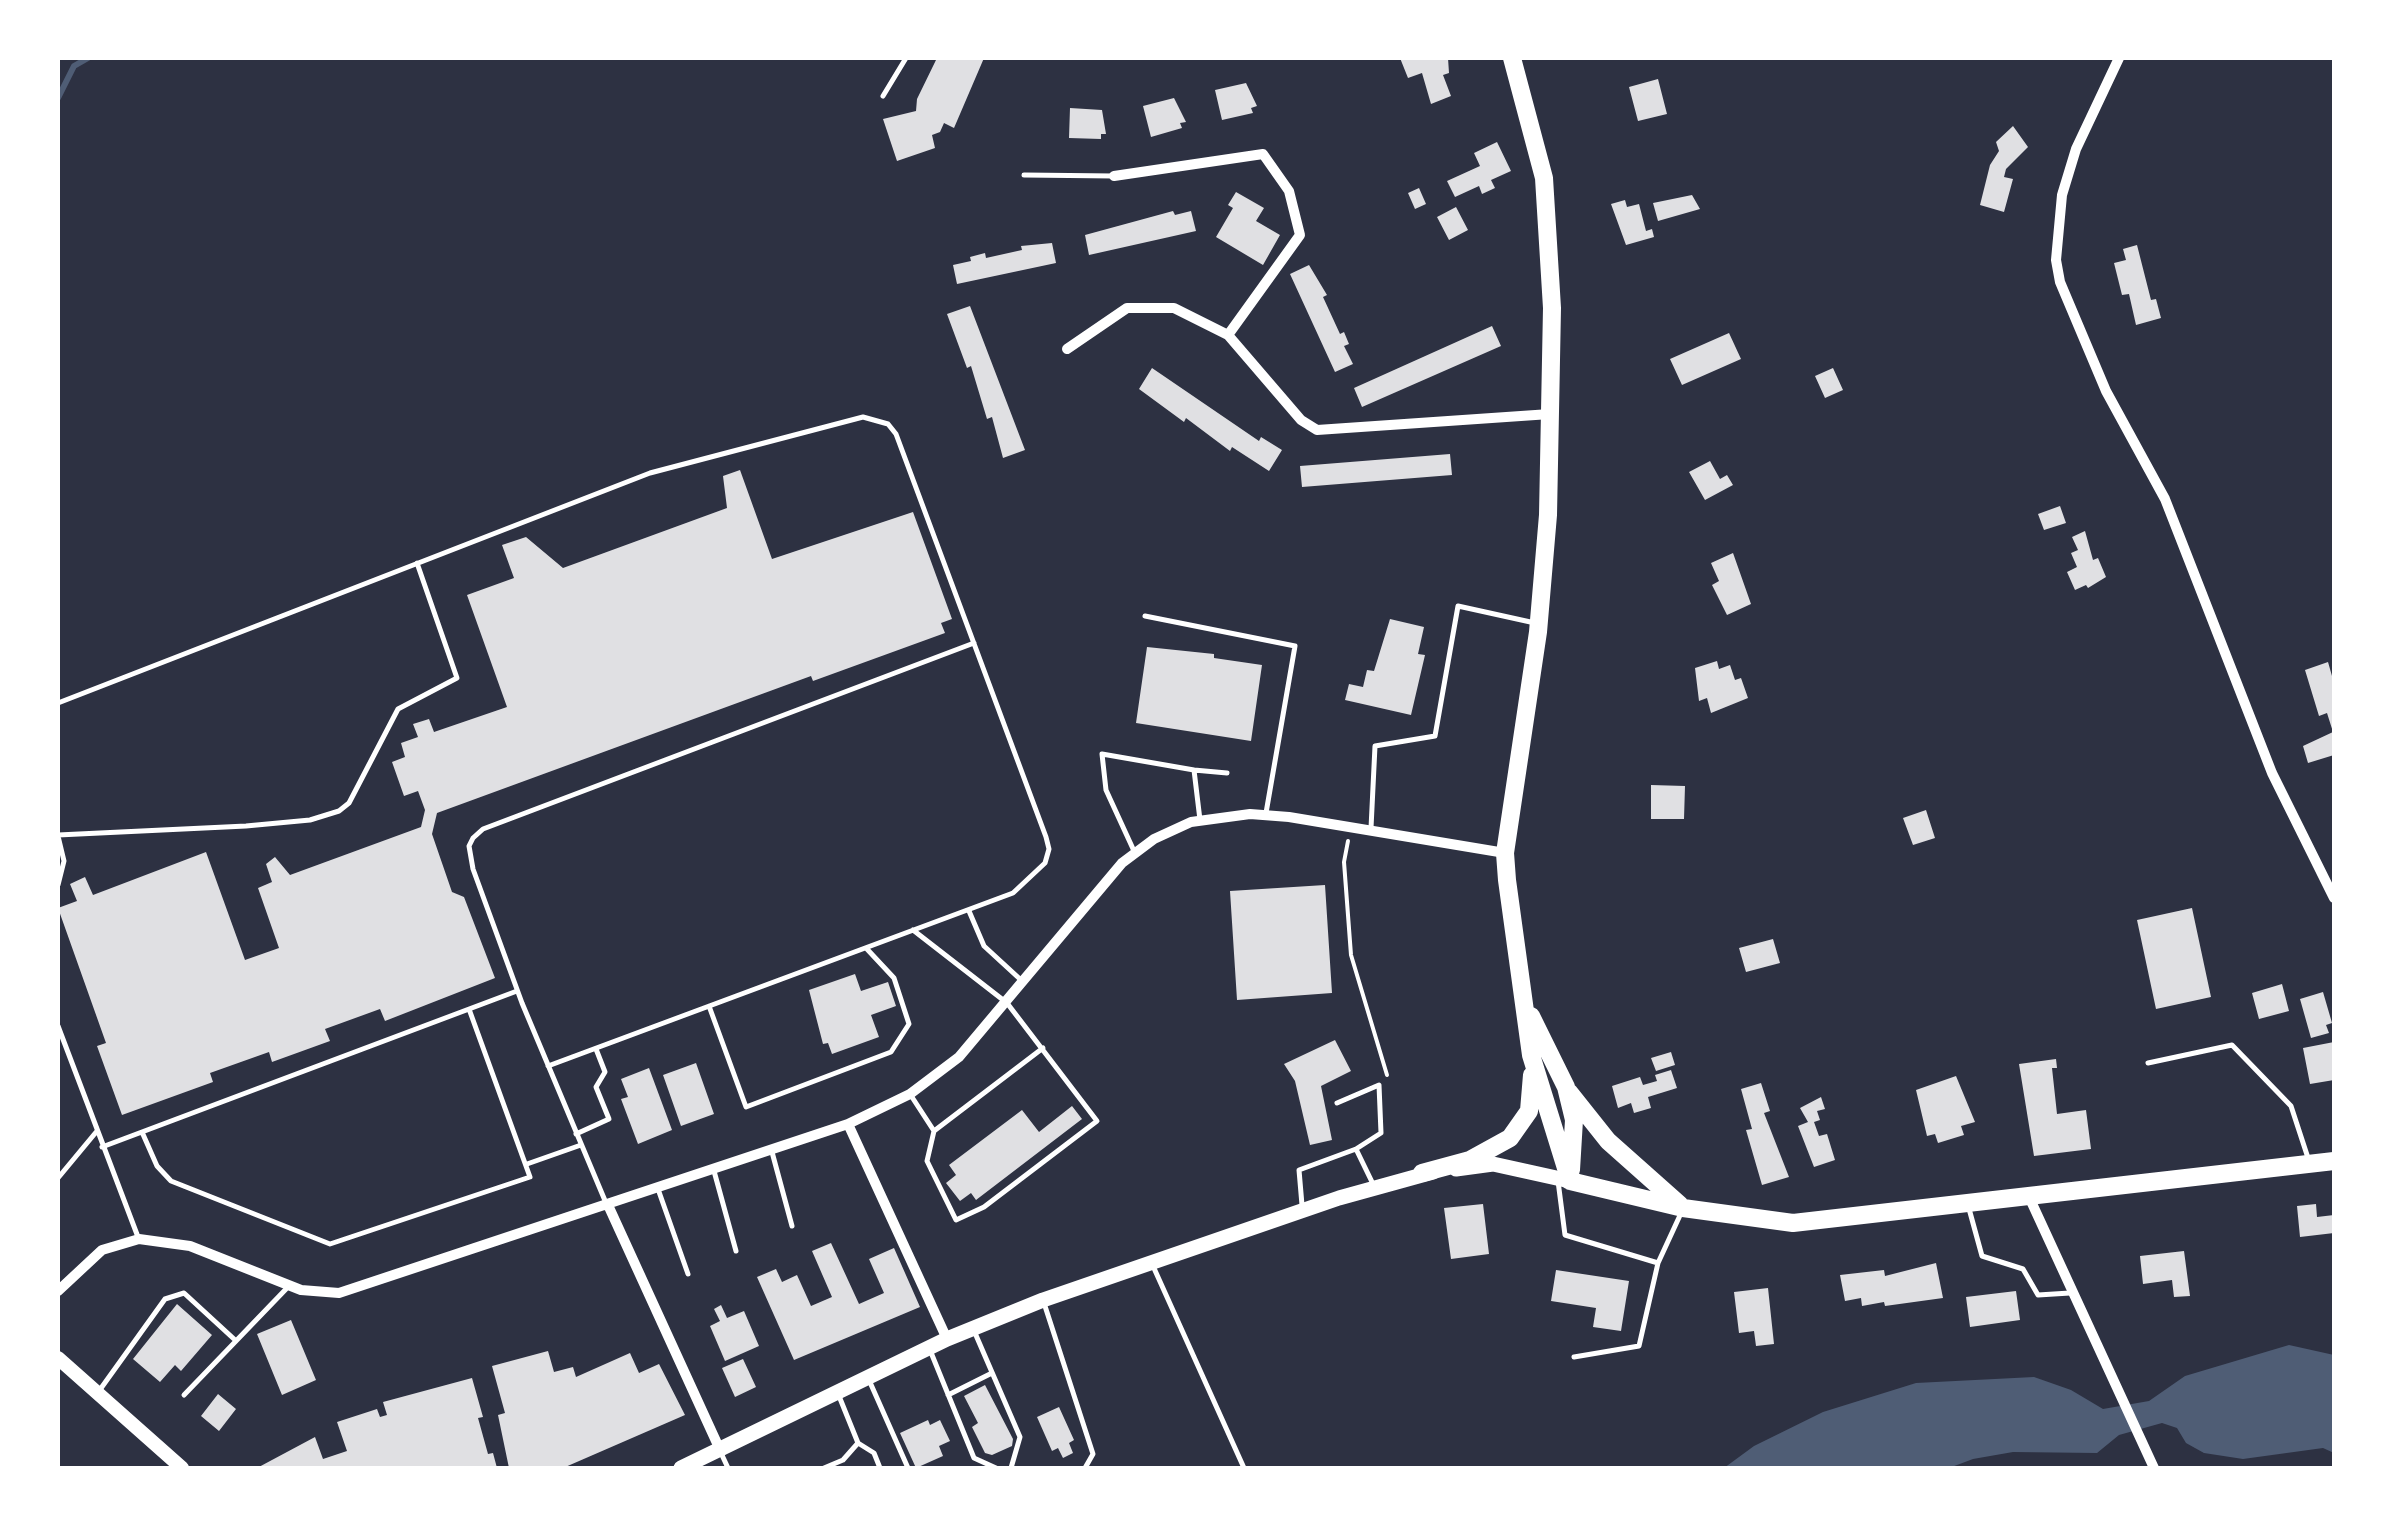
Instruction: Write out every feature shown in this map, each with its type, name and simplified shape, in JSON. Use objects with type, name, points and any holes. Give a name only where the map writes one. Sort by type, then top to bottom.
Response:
[{"type":"main road","points":[[1512,58],[1544,178],[1552,308],[1548,515],[1538,624],[1506,853],[1511,931],[1531,1054],[1564,1180]]},
{"type":"main road","points":[[1524,1002],[1566,1087],[1608,1141],[1683,1208]]},
{"type":"main road","points":[[680,1468],[721,1452],[947,1339],[1043,1300],[1303,1210],[1470,1160],[1510,1138],[1530,1111],[1531,1054]]},
{"type":"main road","points":[[1564,1180],[1574,1120],[1566,1087]]},
{"type":"main road","points":[[1422,1174],[1493,1164],[1683,1208],[1793,1223],[2030,1199],[2334,1161]]},
{"type":"street","points":[[2119,58],[2076,149],[2062,196],[2056,260],[2060,282],[2106,391],[2165,500],[2249,704],[2272,773],[2334,898]]},
{"type":"street","points":[[1114,176],[1263,154],[1289,191],[1300,235],[1228,334]]},
{"type":"street","points":[[1067,348],[1127,308],[1174,308],[1228,334],[1301,420],[1317,430],[1550,414]]},
{"type":"street","points":[[58,1291],[102,1250],[139,1240],[190,1246],[290,1286],[325,1294],[352,1290],[848,1124],[910,1094],[959,1057],[1083,905],[1135,854],[1173,828],[1200,820],[1266,816],[1506,853]]},
{"type":"street","points":[[848,1124],[947,1339]]},
{"type":"street","points":[[2030,1199],[2154,1468]]},
{"type":"street","points":[[608,1205],[721,1452]]},
{"type":"street","points":[[58,1358],[182,1468]]},
{"type":"lane","points":[[884,96],[906,58]]},
{"type":"lane","points":[[1024,176],[1114,176]]},
{"type":"lane","points":[[58,703],[650,473],[864,418],[880,418],[896,434],[974,643],[1049,849],[1044,863],[1021,889],[968,911],[548,1066]]},
{"type":"lane","points":[[58,885],[64,861],[58,835],[310,820],[349,804],[398,708],[457,678],[417,562]]},
{"type":"lane","points":[[1371,831],[1375,746],[1436,736],[1458,606],[1538,624]]},
{"type":"lane","points":[[1145,616],[1295,646],[1266,816]]},
{"type":"lane","points":[[608,1205],[548,1066],[469,858],[473,838],[483,828],[974,643]]},
{"type":"lane","points":[[1135,854],[1106,790],[1102,754],[1227,773]]},
{"type":"lane","points":[[1194,770],[1200,820]]},
{"type":"lane","points":[[968,911],[984,946],[1023,982]]},
{"type":"lane","points":[[914,930],[1006,1002],[1044,1048],[1097,1121],[984,1207],[956,1220],[926,1161],[934,1131],[1044,1048]]},
{"type":"lane","points":[[709,1006],[746,1107],[892,1052],[909,1024],[894,978],[866,948]]},
{"type":"lane","points":[[102,1146],[518,991]]},
{"type":"lane","points":[[142,1132],[157,1166],[171,1181],[330,1244],[530,1177],[469,1009]]},
{"type":"lane","points":[[58,1026],[139,1240]]},
{"type":"lane","points":[[2148,1064],[2232,1045],[2291,1106],[2310,1164]]},
{"type":"lane","points":[[576,1134],[609,1119],[596,1087],[605,1072],[596,1048]]},
{"type":"lane","points":[[1303,1210],[1300,1170],[1356,1149],[1381,1133],[1379,1084],[1337,1104]]},
{"type":"lane","points":[[910,1094],[934,1131]]},
{"type":"lane","points":[[58,1178],[97,1132]]},
{"type":"lane","points":[[526,1164],[581,1146]]},
{"type":"lane","points":[[1356,1149],[1374,1187]]},
{"type":"lane","points":[[772,1152],[792,1226]]},
{"type":"lane","points":[[714,1171],[736,1252]]},
{"type":"lane","points":[[1564,1180],[1565,1235],[1658,1263]]},
{"type":"lane","points":[[658,1189],[688,1274]]},
{"type":"lane","points":[[1968,1204],[1982,1256],[2023,1268],[2038,1296],[2073,1292]]},
{"type":"lane","points":[[1574,1356],[1639,1346],[1658,1263],[1683,1208]]},
{"type":"lane","points":[[1151,1263],[1244,1468]]},
{"type":"lane","points":[[184,1395],[234,1339],[290,1286]]},
{"type":"lane","points":[[98,1393],[165,1298],[184,1292],[234,1339]]},
{"type":"lane","points":[[1043,1300],[1093,1454],[1085,1468]]},
{"type":"lane","points":[[973,1329],[1020,1437],[1011,1468]]},
{"type":"lane","points":[[929,1348],[974,1458],[996,1468]]},
{"type":"lane","points":[[948,1394],[992,1372]]},
{"type":"lane","points":[[868,1378],[908,1468]]},
{"type":"lane","points":[[838,1394],[858,1443],[874,1453],[880,1468]]},
{"type":"lane","points":[[824,1468],[843,1460],[858,1443]]},
{"type":"lane","points":[[721,1452],[728,1468]]},
{"type":"path","points":[[1350,826],[1344,862],[1351,956],[1388,1072],[1379,1084]]},
{"type":"water","points":[[2289,1345],[2334,1355],[2334,1453],[2323,1448],[2243,1459],[2204,1453],[2186,1443],[2177,1428],[2162,1423],[2119,1435],[2097,1453],[2013,1452],[1949,1468],[1724,1468],[1754,1446],[1823,1412],[1916,1383],[2034,1377],[2071,1390],[2103,1409],[2149,1401],[2185,1376]]},
{"type":"building","points":[[930,58],[984,58],[954,128],[944,123],[940,132],[932,135],[935,148],[897,161],[883,119],[916,111],[917,99],[936,60]]},
{"type":"building","points":[[1400,58],[1448,58],[1449,73],[1443,75],[1451,96],[1431,104],[1422,73],[1408,78]]},
{"type":"building","points":[[1658,79],[1667,114],[1638,121],[1629,87]]},
{"type":"building","points":[[1246,83],[1257,106],[1251,108],[1253,113],[1222,120],[1215,90]]},
{"type":"building","points":[[1174,98],[1186,122],[1180,123],[1182,128],[1151,137],[1143,106]]},
{"type":"building","points":[[1070,108],[1102,110],[1106,134],[1101,134],[1101,139],[1069,138]]},
{"type":"building","points":[[2013,126],[2028,147],[2006,169],[2004,177],[2013,179],[2004,212],[1980,205],[1990,165],[1999,151],[1996,142]]},
{"type":"building","points":[[1497,142],[1511,171],[1491,180],[1495,188],[1482,194],[1479,186],[1455,197],[1447,181],[1480,166],[1474,153]]},
{"type":"building","points":[[1419,188],[1426,204],[1415,209],[1408,193]]},
{"type":"building","points":[[1236,192],[1264,208],[1256,221],[1280,235],[1263,265],[1216,237],[1233,208],[1228,205]]},
{"type":"building","points":[[1692,195],[1700,209],[1658,221],[1653,203]]},
{"type":"building","points":[[1625,200],[1627,207],[1639,204],[1646,231],[1652,229],[1654,237],[1626,245],[1611,204]]},
{"type":"building","points":[[1456,207],[1468,230],[1449,240],[1437,217]]},
{"type":"building","points":[[1173,211],[1175,215],[1191,211],[1196,231],[1089,255],[1085,235]]},
{"type":"building","points":[[1052,243],[1056,263],[957,284],[953,265],[971,261],[970,257],[985,253],[986,258],[1022,250],[1021,246]]},
{"type":"building","points":[[2137,245],[2151,300],[2156,299],[2161,318],[2136,325],[2129,294],[2122,295],[2114,263],[2126,260],[2123,249]]},
{"type":"building","points":[[1309,265],[1327,295],[1323,297],[1340,334],[1344,332],[1349,344],[1344,346],[1353,364],[1335,372],[1290,274]]},
{"type":"building","points":[[970,306],[1025,450],[1003,458],[992,417],[987,419],[971,366],[967,368],[947,314]]},
{"type":"building","points":[[1492,326],[1501,346],[1362,407],[1354,388]]},
{"type":"building","points":[[1729,333],[1741,359],[1682,385],[1670,359]]},
{"type":"building","points":[[1152,368],[1259,441],[1261,437],[1282,450],[1269,471],[1232,447],[1230,451],[1186,418],[1184,422],[1139,389]]},
{"type":"building","points":[[1833,368],[1843,390],[1825,398],[1815,376]]},
{"type":"building","points":[[1450,454],[1452,475],[1302,487],[1300,466]]},
{"type":"building","points":[[1710,461],[1720,479],[1727,475],[1733,485],[1705,500],[1689,472]]},
{"type":"building","points":[[740,470],[772,559],[913,512],[952,619],[941,623],[945,633],[813,681],[811,676],[437,813],[432,834],[452,892],[464,897],[495,978],[385,1021],[380,1009],[325,1029],[330,1041],[272,1062],[269,1052],[210,1073],[213,1082],[122,1115],[97,1046],[106,1043],[58,908],[77,901],[70,884],[85,877],[93,895],[206,852],[245,960],[279,948],[258,888],[272,882],[266,864],[275,857],[290,875],[421,827],[425,810],[418,791],[404,796],[392,762],[405,757],[401,743],[418,737],[413,724],[429,719],[434,732],[507,707],[467,595],[514,578],[502,545],[526,537],[563,568],[727,508],[723,476]]},
{"type":"building","points":[[2060,506],[2066,523],[2044,530],[2038,514]]},
{"type":"building","points":[[2085,531],[2093,560],[2098,558],[2106,577],[2088,588],[2086,585],[2075,590],[2067,572],[2077,567],[2071,553],[2078,550],[2072,537]]},
{"type":"building","points":[[1733,553],[1751,604],[1727,615],[1712,585],[1719,581],[1711,563]]},
{"type":"building","points":[[1390,619],[1424,627],[1418,654],[1425,655],[1411,715],[1345,700],[1349,684],[1363,687],[1367,670],[1374,671]]},
{"type":"building","points":[[1147,647],[1214,654],[1214,658],[1262,665],[1251,741],[1136,723]]},
{"type":"building","points":[[1717,661],[1719,669],[1730,665],[1735,680],[1741,678],[1748,698],[1711,713],[1707,698],[1699,701],[1695,668]]},
{"type":"building","points":[[2328,662],[2334,683],[2334,755],[2308,763],[2303,746],[2333,732],[2327,713],[2319,716],[2305,670]]},
{"type":"building","points":[[1651,785],[1685,786],[1684,819],[1651,819]]},
{"type":"building","points":[[1926,810],[1935,838],[1913,845],[1903,818]]},
{"type":"building","points":[[1325,885],[1332,993],[1237,1000],[1230,891]]},
{"type":"building","points":[[2192,908],[2211,997],[2156,1009],[2137,920]]},
{"type":"building","points":[[1773,939],[1780,963],[1746,972],[1739,948]]},
{"type":"building","points":[[855,974],[861,991],[888,982],[896,1006],[871,1015],[879,1037],[832,1054],[828,1043],[823,1044],[809,990]]},
{"type":"building","points":[[2282,984],[2289,1011],[2259,1019],[2252,993]]},
{"type":"building","points":[[2323,992],[2332,1023],[2326,1025],[2329,1033],[2311,1038],[2300,999]]},
{"type":"building","points":[[1335,1040],[1351,1071],[1321,1086],[1332,1140],[1310,1145],[1295,1081],[1284,1064]]},
{"type":"building","points":[[2334,1042],[2334,1080],[2310,1084],[2303,1048]]},
{"type":"building","points":[[1671,1052],[1675,1065],[1656,1071],[1651,1058]]},
{"type":"building","points":[[2056,1059],[2057,1068],[2052,1068],[2057,1114],[2086,1110],[2091,1149],[2034,1156],[2019,1064]]},
{"type":"building","points":[[696,1063],[714,1114],[681,1126],[663,1075]]},
{"type":"building","points":[[649,1068],[672,1130],[638,1144],[621,1099],[628,1097],[621,1079]]},
{"type":"building","points":[[1671,1070],[1677,1088],[1648,1097],[1651,1108],[1634,1113],[1631,1103],[1618,1108],[1612,1086],[1640,1077],[1643,1085],[1657,1081],[1655,1075]]},
{"type":"building","points":[[1956,1076],[1975,1122],[1961,1126],[1964,1135],[1938,1143],[1935,1134],[1927,1136],[1916,1090]]},
{"type":"building","points":[[1761,1083],[1770,1111],[1764,1113],[1789,1177],[1762,1185],[1746,1130],[1752,1129],[1741,1089]]},
{"type":"building","points":[[1821,1097],[1825,1109],[1817,1111],[1820,1120],[1814,1122],[1819,1136],[1827,1134],[1835,1160],[1814,1167],[1798,1126],[1808,1122],[1800,1108]]},
{"type":"building","points":[[1072,1106],[1082,1119],[976,1200],[971,1193],[960,1201],[946,1183],[956,1175],[949,1165],[1022,1110],[1039,1132]]},
{"type":"building","points":[[1483,1204],[1489,1254],[1451,1259],[1444,1208]]},
{"type":"building","points":[[2316,1204],[2317,1217],[2334,1215],[2334,1233],[2300,1237],[2297,1206]]},
{"type":"building","points":[[831,1243],[859,1304],[884,1293],[869,1259],[894,1248],[920,1307],[794,1360],[757,1277],[776,1269],[782,1282],[797,1275],[811,1306],[832,1297],[812,1251]]},
{"type":"building","points":[[2184,1251],[2190,1296],[2174,1297],[2172,1280],[2143,1284],[2140,1256]]},
{"type":"building","points":[[1936,1263],[1943,1298],[1885,1306],[1884,1302],[1862,1306],[1861,1298],[1845,1301],[1840,1275],[1884,1270],[1885,1276]]},
{"type":"building","points":[[1556,1270],[1629,1281],[1621,1331],[1593,1327],[1596,1308],[1551,1301]]},
{"type":"building","points":[[1768,1288],[1774,1344],[1756,1346],[1754,1331],[1739,1333],[1734,1292]]},
{"type":"building","points":[[2016,1291],[2020,1320],[1970,1327],[1966,1297]]},
{"type":"building","points":[[177,1304],[212,1335],[181,1371],[175,1365],[160,1382],[133,1359]]},
{"type":"building","points":[[721,1305],[727,1318],[744,1311],[759,1346],[725,1361],[710,1326],[720,1321],[714,1309]]},
{"type":"building","points":[[291,1320],[316,1380],[282,1395],[257,1334]]},
{"type":"building","points":[[548,1351],[554,1372],[573,1367],[576,1377],[630,1353],[639,1373],[659,1364],[685,1415],[563,1468],[509,1468],[498,1415],[505,1413],[492,1366]]},
{"type":"building","points":[[743,1359],[756,1387],[735,1397],[722,1368]]},
{"type":"building","points":[[472,1378],[488,1454],[493,1453],[497,1468],[257,1468],[315,1437],[323,1459],[347,1451],[337,1422],[377,1409],[380,1417],[387,1415],[383,1402]]},
{"type":"building","points":[[985,1385],[1013,1439],[1012,1446],[992,1455],[985,1453],[972,1427],[978,1423],[964,1396]]},
{"type":"building","points":[[218,1394],[236,1409],[219,1431],[201,1416]]},
{"type":"building","points":[[1059,1407],[1074,1440],[1069,1443],[1073,1453],[1063,1458],[1058,1448],[1052,1451],[1037,1417]]},
{"type":"building","points":[[928,1420],[930,1425],[940,1420],[950,1441],[939,1446],[943,1456],[916,1468],[900,1433]]},
{"type":"waterway","points":[[58,98],[74,66],[88,58]]}]
